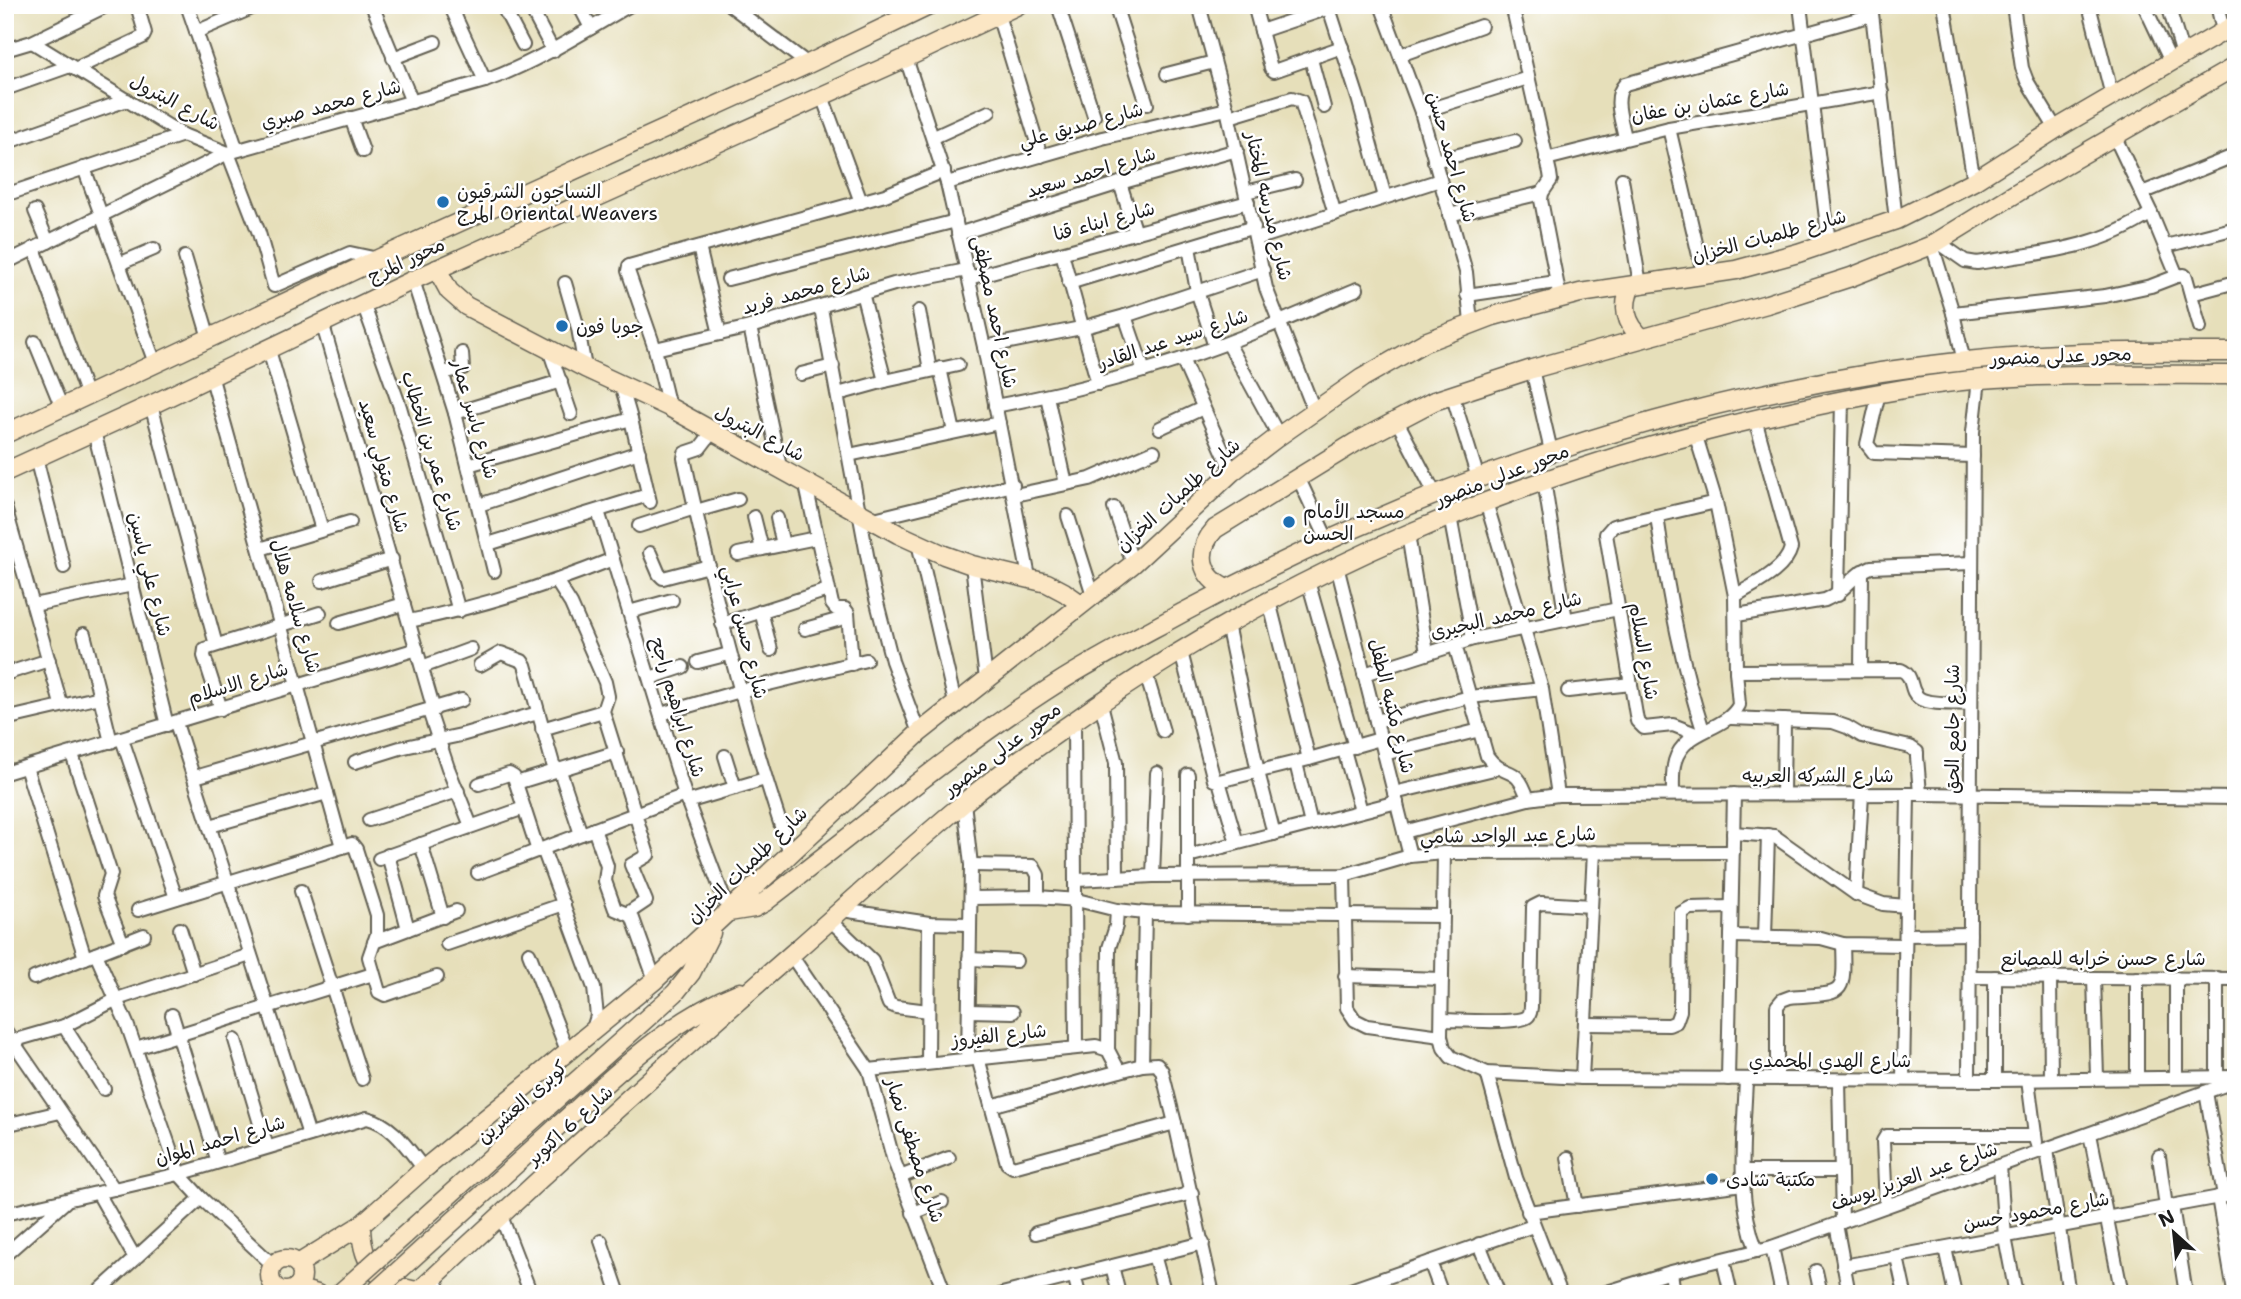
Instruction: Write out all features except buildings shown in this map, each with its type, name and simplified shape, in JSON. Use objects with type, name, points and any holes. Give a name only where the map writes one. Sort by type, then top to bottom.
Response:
[{"type":"main road","name":"محور المرج","points":[[5,434],[378,259],[808,64],[909,10],[932,5]]},
{"type":"main road","name":"محور المرج","points":[[5,472],[412,280],[1018,5]]},
{"type":"main road","name":"شارع طلمبات الخزان","points":[[298,1264],[361,1225],[424,1169],[655,980],[919,733],[1133,564],[1232,472],[1314,411],[1404,353],[1471,323],[1558,290],[1704,277],[1767,262],[1896,220],[1974,181],[2056,129],[2230,28]]},
{"type":"main road","points":[[1227,589],[1217,585],[1204,568],[1203,547],[1214,529],[1396,419],[1452,394],[1767,304],[1851,277],[1935,244],[2114,135],[2235,69]]},
{"type":"main road","name":"شارع البترول","points":[[437,269],[449,291],[460,302],[584,368],[669,407],[918,543],[972,565],[1030,577],[1087,600]]},
{"type":"main road","points":[[1636,285],[1625,304],[1626,314],[1629,323],[1642,338]]},
{"type":"main road","name":"محور عدلى منصور","points":[[729,912],[754,908],[765,902],[972,742],[1054,685],[1097,659],[1327,539],[1478,478],[1551,451],[1730,401],[1858,376],[1964,362],[2081,353],[2236,352]]},
{"type":"main road","name":"محور عدلى منصور","points":[[753,987],[964,802],[1074,721],[1181,652],[1269,601],[1337,566],[1450,516],[1544,480],[1632,451],[1695,433],[1842,399],[1979,379],[2081,375],[2236,375]]},
{"type":"main road","name":"كوبرى العشرين","points":[[339,1294],[676,993],[691,973],[713,927]]},
{"type":"main road","points":[[373,1294],[559,1125],[669,1030],[710,1006],[753,987]]},
{"type":"main road","name":"شارع 6 اكتوبر","points":[[418,1292],[438,1285],[501,1216],[753,987]]},
{"type":"main road","points":[[361,1225],[361,1241],[366,1257],[375,1271],[387,1282],[418,1292]]},
{"type":"main road","points":[[296,1291],[303,1274],[298,1264],[285,1259],[274,1265],[270,1276],[273,1290],[317,1294]]},
{"type":"street","points":[[5,50],[32,43],[108,5]]},
{"type":"street","points":[[5,89],[73,67],[143,37],[145,30],[137,5]]},
{"type":"street","points":[[187,5],[232,152]]},
{"type":"street","points":[[196,32],[259,5]]},
{"type":"street","points":[[372,5],[412,102]]},
{"type":"street","points":[[450,5],[485,81]]},
{"type":"street","points":[[502,5],[523,45]]},
{"type":"street","points":[[529,5],[553,51]]},
{"type":"street","points":[[579,5],[591,28]]},
{"type":"street","points":[[730,5],[808,64]]},
{"type":"street","points":[[1058,5],[1094,116]]},
{"type":"street","points":[[1115,5],[1147,104]]},
{"type":"street","name":"شارع مدرسه المختار","points":[[1199,5],[1228,113],[1263,270],[1278,323],[1314,411]]},
{"type":"street","points":[[1254,5],[1274,71],[1342,47]]},
{"type":"street","name":"شارع احمد حسن","points":[[1381,5],[1421,112],[1466,271],[1471,323]]},
{"type":"street","points":[[1467,295],[1558,290],[1541,201],[1542,193],[1551,180],[1512,5]]},
{"type":"street","points":[[1800,5],[1829,243]]},
{"type":"street","points":[[1944,5],[1974,181]]},
{"type":"street","points":[[2013,5],[2022,68],[2056,129]]},
{"type":"street","points":[[2089,5],[2112,96]]},
{"type":"street","points":[[2144,5],[2177,58]]},
{"type":"street","points":[[2168,5],[2177,58]]},
{"type":"street","points":[[2217,5],[2230,28]]},
{"type":"street","points":[[1261,31],[1329,6],[1385,197]]},
{"type":"street","name":"شارع محمد صبري","points":[[5,263],[232,152],[513,71],[553,51],[621,7]]},
{"type":"street","points":[[1625,138],[1618,97],[1625,84],[1803,34],[1871,10],[1896,220]]},
{"type":"street","points":[[999,15],[1041,156]]},
{"type":"street","points":[[1400,55],[1481,26]]},
{"type":"street","name":"شارع البترول","points":[[32,43],[183,135],[232,152],[274,286],[350,253],[378,259]]},
{"type":"street","points":[[393,58],[435,43]]},
{"type":"street","name":"شارع احمد مصطفى","points":[[906,58],[934,137],[956,221],[1030,577]]},
{"type":"street","points":[[1311,59],[1324,107]]},
{"type":"street","points":[[1167,74],[1214,62]]},
{"type":"street","points":[[1421,112],[1528,78]]},
{"type":"street","name":"شارع عثمان بن عفان","points":[[1546,159],[1669,128],[1882,92]]},
{"type":"street","points":[[822,96],[861,202]]},
{"type":"street","name":"شارع صديق علي","points":[[655,349],[628,268],[631,265],[945,177],[1041,156],[1127,131],[1228,113],[1292,98],[1302,103],[1335,214]]},
{"type":"street","points":[[5,143],[127,100]]},
{"type":"street","points":[[934,137],[989,112]]},
{"type":"street","points":[[351,118],[363,151]]},
{"type":"street","points":[[1669,128],[1704,277]]},
{"type":"street","points":[[5,195],[183,135]]},
{"type":"street","points":[[2114,135],[2166,246],[2177,276]]},
{"type":"street","points":[[1434,161],[1515,141]]},
{"type":"street","name":"شارع احمد سعيد","points":[[958,234],[1120,183],[1237,150]]},
{"type":"street","points":[[2142,193],[2236,155]]},
{"type":"street","points":[[84,169],[155,363]]},
{"type":"street","points":[[1622,179],[1636,285]]},
{"type":"street","name":"شارع ابناء قنا","points":[[968,274],[1136,233],[1295,180]]},
{"type":"street","points":[[1069,283],[1189,247],[1335,214],[1440,180]]},
{"type":"street","points":[[1120,183],[1136,233]]},
{"type":"street","points":[[1450,215],[1542,193]]},
{"type":"street","points":[[35,211],[48,242]]},
{"type":"street","points":[[1935,244],[1965,261],[1977,262],[2094,242],[2151,213]]},
{"type":"street","points":[[728,279],[956,221]]},
{"type":"street","points":[[2166,246],[2236,228]]},
{"type":"street","points":[[1935,244],[1964,362]]},
{"type":"street","points":[[699,247],[720,334]]},
{"type":"street","points":[[1189,247],[1197,291],[1222,345],[1279,436]]},
{"type":"street","points":[[34,248],[87,396]]},
{"type":"street","points":[[119,264],[154,249]]},
{"type":"street","points":[[1062,253],[1098,384]]},
{"type":"street","points":[[185,257],[209,338]]},
{"type":"street","points":[[984,347],[1081,328],[1125,316],[1263,270]]},
{"type":"street","name":"شارع محمد فريد","points":[[655,349],[821,308],[862,293],[968,274]]},
{"type":"street","points":[[1953,313],[2105,296],[2151,286],[2184,275],[2200,327]]},
{"type":"street","name":"شارع ياسر عمار","points":[[412,280],[455,413],[494,571]]},
{"type":"street","points":[[2191,294],[2236,282]]},
{"type":"street","points":[[565,283],[578,328],[584,368]]},
{"type":"street","name":"شارع سيد عبد القادر","points":[[995,406],[1098,384],[1182,359],[1278,323],[1357,289]]},
{"type":"street","points":[[862,293],[885,381]]},
{"type":"street","name":"شارع عمر بن الخطاب","points":[[363,303],[400,407],[459,611]]},
{"type":"street","points":[[821,308],[849,455],[866,515],[882,624],[919,733]]},
{"type":"street","points":[[919,311],[954,432]]},
{"type":"street","points":[[1125,316],[1144,371]]},
{"type":"street","name":"شارع متولي سعيد","points":[[322,322],[422,667],[438,740],[471,827]]},
{"type":"street","points":[[750,327],[780,467]]},
{"type":"street","points":[[34,342],[62,408]]},
{"type":"street","points":[[268,347],[323,530]]},
{"type":"street","points":[[549,349],[571,414]]},
{"type":"street","points":[[655,349],[669,407]]},
{"type":"street","points":[[443,373],[463,368],[463,353]]},
{"type":"street","points":[[1182,359],[1232,472]]},
{"type":"street","points":[[838,394],[958,365]]},
{"type":"street","points":[[801,374],[832,366]]},
{"type":"street","points":[[1532,369],[1551,451]]},
{"type":"street","name":"شارع سلامه هلال","points":[[211,376],[342,847]]},
{"type":"street","name":"شارع جامع الحق","points":[[1969,1079],[1973,456],[1979,379]]},
{"type":"street","points":[[455,413],[561,381]]},
{"type":"street","points":[[488,544],[598,511],[649,499],[621,385]]},
{"type":"street","points":[[1879,393],[1867,444],[1874,453],[1973,456]]},
{"type":"street","points":[[1452,394],[1478,478]]},
{"type":"street","points":[[1047,396],[1066,484]]},
{"type":"street","points":[[1838,595],[1842,399]]},
{"type":"street","points":[[151,405],[216,645]]},
{"type":"street","points":[[1160,428],[1203,408]]},
{"type":"street","points":[[468,464],[631,419]]},
{"type":"street","points":[[1396,419],[1435,494]]},
{"type":"street","points":[[1735,596],[1782,565],[1791,548],[1755,419]]},
{"type":"street","points":[[849,455],[999,423]]},
{"type":"street","name":"شارع علي ياسين","points":[[94,431],[172,724],[195,777],[266,1006]]},
{"type":"street","name":"شارع حسن عرابي","points":[[713,431],[700,448],[684,455],[729,654],[765,779],[790,853]]},
{"type":"street","points":[[1695,433],[1716,502],[1735,596],[1739,705],[1731,718]]},
{"type":"street","points":[[478,505],[639,452]]},
{"type":"street","points":[[866,515],[1066,484],[1112,471],[1154,452]]},
{"type":"street","points":[[36,458],[64,567]]},
{"type":"street","points":[[1298,477],[1327,539]]},
{"type":"street","points":[[1544,480],[1566,620]]},
{"type":"street","points":[[805,481],[828,590],[834,607],[845,609],[848,617],[852,664]]},
{"type":"street","points":[[639,526],[738,499]]},
{"type":"street","points":[[1486,502],[1542,689],[1558,794]]},
{"type":"street","points":[[1700,732],[1674,621],[1657,516],[1716,502]]},
{"type":"street","points":[[5,506],[61,705]]},
{"type":"street","points":[[1114,508],[1133,564]]},
{"type":"street","name":"شارع ابراهيم راجح","points":[[598,511],[686,799],[729,912]]},
{"type":"street","points":[[1068,516],[1087,600]]},
{"type":"street","points":[[1450,516],[1473,639]]},
{"type":"street","name":"شارع السلام","points":[[1657,516],[1613,526],[1606,534],[1636,715],[1640,726],[1644,728],[1673,725],[1700,732]]},
{"type":"street","points":[[754,517],[762,549]]},
{"type":"street","points":[[777,518],[783,545]]},
{"type":"street","points":[[260,549],[350,522]]},
{"type":"street","points":[[1408,534],[1427,653]]},
{"type":"street","points":[[738,554],[816,538]]},
{"type":"street","points":[[918,543],[955,703]]},
{"type":"street","points":[[650,553],[663,579],[709,566]]},
{"type":"street","points":[[322,581],[392,559]]},
{"type":"street","points":[[409,621],[459,611],[557,582],[613,559]]},
{"type":"street","points":[[1737,615],[1825,600],[1838,595],[1861,571],[1880,565],[1972,563]]},
{"type":"street","points":[[972,565],[986,679]]},
{"type":"street","name":"شارع مكتبه الطفل","points":[[1337,566],[1410,856]]},
{"type":"street","points":[[1861,571],[1861,670]]},
{"type":"street","points":[[1307,581],[1350,748],[1361,811]]},
{"type":"street","points":[[557,582],[571,604],[605,682],[608,696],[603,711],[648,855],[631,866],[646,901],[628,914]]},
{"type":"street","points":[[33,605],[133,585]]},
{"type":"street","points":[[722,624],[828,590]]},
{"type":"street","points":[[629,612],[672,600]]},
{"type":"street","points":[[1269,601],[1309,760]]},
{"type":"street","points":[[339,623],[404,604]]},
{"type":"street","name":"شارع محمد البحيرى","points":[[1364,674],[1473,639],[1618,609]]},
{"type":"street","points":[[761,611],[771,650]]},
{"type":"street","points":[[221,709],[203,653],[207,648],[320,613]]},
{"type":"street","points":[[805,629],[848,617]]},
{"type":"street","points":[[1227,624],[1273,834]]},
{"type":"street","points":[[84,634],[100,697],[176,898]]},
{"type":"street","points":[[1455,645],[1487,756],[1498,768],[1515,774],[1522,781],[1528,799]]},
{"type":"street","name":"شارع الاسلام","points":[[5,774],[417,649]]},
{"type":"street","points":[[422,667],[471,649]]},
{"type":"street","points":[[1181,652],[1214,780],[1309,760],[1380,739]]},
{"type":"street","points":[[480,665],[501,653],[522,661],[553,764],[561,774],[581,835]]},
{"type":"street","points":[[698,662],[729,654]]},
{"type":"street","points":[[5,674],[49,660]]},
{"type":"street","points":[[661,714],[740,691],[866,660]]},
{"type":"street","points":[[650,678],[683,667]]},
{"type":"street","points":[[1736,671],[1901,670],[1908,673],[1919,698],[1971,704]]},
{"type":"street","points":[[1146,674],[1163,731]]},
{"type":"street","points":[[1568,691],[1631,684]]},
{"type":"street","points":[[1376,721],[1470,697],[1542,689]]},
{"type":"street","points":[[5,719],[100,697]]},
{"type":"street","points":[[195,777],[432,711],[461,700]]},
{"type":"street","points":[[1101,704],[1116,763],[1116,878]]},
{"type":"street","points":[[542,729],[603,711]]},
{"type":"street","points":[[355,762],[538,713]]},
{"type":"street","points":[[1673,794],[1675,761],[1687,742],[1700,732],[1731,718],[1833,722],[1862,736],[1910,747],[1917,752],[1906,906],[1903,1079]]},
{"type":"street","points":[[1783,794],[1784,720]]},
{"type":"street","points":[[1074,721],[1076,1047]]},
{"type":"street","points":[[1384,754],[1480,730]]},
{"type":"street","points":[[516,783],[617,752]]},
{"type":"street","points":[[72,754],[111,874],[104,896],[123,944]]},
{"type":"street","points":[[725,756],[735,788]]},
{"type":"street","points":[[1296,763],[1311,824]]},
{"type":"street","points":[[26,767],[91,956],[117,999],[179,1174],[201,1198],[274,1265]]},
{"type":"street","points":[[1188,856],[1361,811],[1395,797],[1498,768]]},
{"type":"street","points":[[1153,876],[1157,773]]},
{"type":"street","points":[[479,784],[509,774],[514,777],[594,988],[597,1016],[592,1033]]},
{"type":"street","points":[[1188,775],[1188,914]]},
{"type":"street","points":[[478,873],[637,813],[765,779]]},
{"type":"street","points":[[1219,781],[1237,843]]},
{"type":"street","points":[[369,820],[458,791]]},
{"type":"street","points":[[210,826],[327,793]]},
{"type":"street","name":"شارع الشركه العربيه","points":[[1404,832],[1528,799],[1558,794],[1971,794],[2236,798]]},
{"type":"street","points":[[1728,1079],[1734,794]]},
{"type":"street","points":[[1856,894],[1862,794]]},
{"type":"street","points":[[964,802],[971,865],[969,1011],[973,1058],[991,1106],[1007,1163],[1013,1167],[1175,1123]]},
{"type":"street","points":[[408,929],[383,857],[524,808]]},
{"type":"street","points":[[594,829],[607,866],[605,881],[615,909],[632,916],[655,980]]},
{"type":"street","points":[[1733,833],[1768,835],[1781,839],[1856,894],[1883,904],[1906,906]]},
{"type":"street","points":[[1765,937],[1768,835]]},
{"type":"street","points":[[138,910],[352,844],[356,849],[377,915],[377,934],[369,957],[379,992],[384,995],[437,977]]},
{"type":"street","points":[[421,844],[443,917]]},
{"type":"street","points":[[1582,1079],[1594,852]]},
{"type":"street","name":"شارع عبد الواحد شامي","points":[[1077,880],[1153,876],[1344,875],[1410,856],[1444,853],[1732,852]]},
{"type":"street","points":[[1344,875],[1347,1008],[1355,1020],[1367,1026],[1441,1036],[1444,853]]},
{"type":"street","points":[[971,865],[1033,866],[1038,875],[1038,897]]},
{"type":"street","points":[[301,891],[362,1079]]},
{"type":"street","points":[[971,898],[1038,897],[1077,900],[1116,910],[1145,913],[1443,916]]},
{"type":"street","points":[[1442,1020],[1519,1021],[1530,1015],[1533,906],[1541,903],[1591,906]]},
{"type":"street","points":[[447,944],[564,904]]},
{"type":"street","points":[[1584,1024],[1676,1023],[1680,1012],[1681,913],[1690,908],[1731,907]]},
{"type":"street","points":[[1116,910],[1116,926],[1109,948],[1108,1050],[1119,1071]]},
{"type":"street","points":[[374,942],[456,911]]},
{"type":"street","points":[[1142,1065],[1145,913]]},
{"type":"street","points":[[836,915],[969,924]]},
{"type":"street","points":[[836,915],[872,960],[889,1004],[928,1011]]},
{"type":"street","points":[[928,1063],[929,923]]},
{"type":"street","points":[[180,929],[194,974]]},
{"type":"street","points":[[1731,936],[1821,938],[1843,944],[1970,934]]},
{"type":"street","points":[[34,978],[144,935]]},
{"type":"street","points":[[1777,1078],[1777,1006],[1790,997],[1836,991],[1842,986],[1843,944]]},
{"type":"street","points":[[529,953],[568,1053]]},
{"type":"street","points":[[9,1042],[64,1026],[117,999],[250,955]]},
{"type":"street","name":"شارع مصطفى نصار","points":[[790,955],[869,1070],[888,1144],[945,1294]]},
{"type":"street","points":[[969,959],[1016,961]]},
{"type":"street","points":[[136,1048],[373,974]]},
{"type":"street","points":[[1345,976],[1442,979]]},
{"type":"street","name":"شارع حسن خرابه للمصانع","points":[[1970,976],[2236,979]]},
{"type":"street","points":[[1995,977],[1995,1080]]},
{"type":"street","points":[[2050,977],[2051,1079]]},
{"type":"street","points":[[2094,978],[2097,1077]]},
{"type":"street","points":[[2137,978],[2137,1077]]},
{"type":"street","points":[[2176,978],[2176,1076]]},
{"type":"street","points":[[2217,978],[2217,1076]]},
{"type":"street","points":[[266,1006],[309,1135]]},
{"type":"street","points":[[969,1011],[1013,1012]]},
{"type":"street","points":[[172,1015],[218,1162]]},
{"type":"street","points":[[64,1026],[104,1089]]},
{"type":"street","points":[[5,1030],[9,1042],[114,1189]]},
{"type":"street","name":"شارع الهدي المحمدي","points":[[1441,1036],[1444,1048],[1451,1057],[1487,1073],[1582,1079],[2028,1080],[2176,1076],[2236,1079]]},
{"type":"street","points":[[234,1040],[267,1147]]},
{"type":"street","name":"شارع الفيروز","points":[[869,1070],[1076,1047],[1096,1046],[1108,1050]]},
{"type":"street","points":[[991,1106],[1142,1065],[1157,1064],[1163,1071],[1213,1294]]},
{"type":"street","points":[[1487,1073],[1528,1212],[1561,1294]]},
{"type":"street","points":[[1745,1079],[1743,1184],[1749,1230],[1757,1251]]},
{"type":"street","name":"شارع عبد العزيز يوسف","points":[[1601,1294],[1671,1272],[1772,1247],[2090,1135],[2236,1079]]},
{"type":"street","points":[[1839,1080],[1839,1223],[1849,1294]]},
{"type":"street","points":[[2028,1080],[2035,1136],[2042,1151],[2069,1294]]},
{"type":"street","points":[[2206,1092],[2226,1196],[2232,1293]]},
{"type":"street","points":[[5,1125],[60,1112]]},
{"type":"street","name":"شارع احمد الموان","points":[[5,1214],[179,1174],[367,1118],[380,1121],[393,1131],[424,1169]]},
{"type":"street","points":[[2090,1135],[2122,1294]]},
{"type":"street","points":[[1886,1206],[1883,1141],[1886,1136],[2035,1136]]},
{"type":"street","points":[[2160,1156],[2186,1294]]},
{"type":"street","points":[[900,1177],[949,1158]]},
{"type":"street","points":[[1568,1158],[1577,1206]]},
{"type":"street","points":[[2000,1166],[2005,1237],[2016,1294]]},
{"type":"street","points":[[1744,1171],[1840,1171]]},
{"type":"street","points":[[1528,1212],[1743,1184]]},
{"type":"street","points":[[98,1193],[135,1258]]},
{"type":"street","points":[[1036,1233],[1192,1193]]},
{"type":"street","name":"شارع محمود حسن","points":[[1843,1266],[2226,1196]]},
{"type":"street","points":[[96,1294],[201,1198]]},
{"type":"street","points":[[5,1255],[68,1200]]},
{"type":"street","points":[[914,1213],[942,1202]]},
{"type":"street","points":[[501,1216],[531,1294]]},
{"type":"street","points":[[1339,1294],[1378,1287],[1430,1262],[1533,1226]]},
{"type":"street","points":[[601,1241],[619,1294]]},
{"type":"street","points":[[1002,1294],[1034,1290],[1074,1276],[1203,1243]]},
{"type":"street","points":[[1479,1244],[1499,1294]]},
{"type":"street","points":[[1772,1247],[1782,1294]]},
{"type":"street","points":[[1945,1248],[1955,1294]]},
{"type":"street","points":[[1154,1255],[1165,1294]]},
{"type":"street","points":[[1896,1256],[1905,1294]]},
{"type":"street","points":[[1723,1260],[1731,1294]]},
{"type":"street","points":[[1430,1262],[1442,1294]]},
{"type":"street","points":[[1112,1266],[1119,1294]]},
{"type":"street","points":[[1816,1271],[1821,1294]]},
{"type":"street","points":[[1671,1272],[1674,1294]]},
{"type":"street","points":[[1074,1276],[1079,1294]]},
{"type":"place","name":"النساجون الشرقيون المرج Oriental Weavers","points":[[443,202]]},
{"type":"place","name":"جوبا فون","points":[[562,326]]},
{"type":"place","name":"مسجد الأمام الحسن","points":[[1289,522]]},
{"type":"place","name":"مكتبة شادى","points":[[1712,1179]]}]
